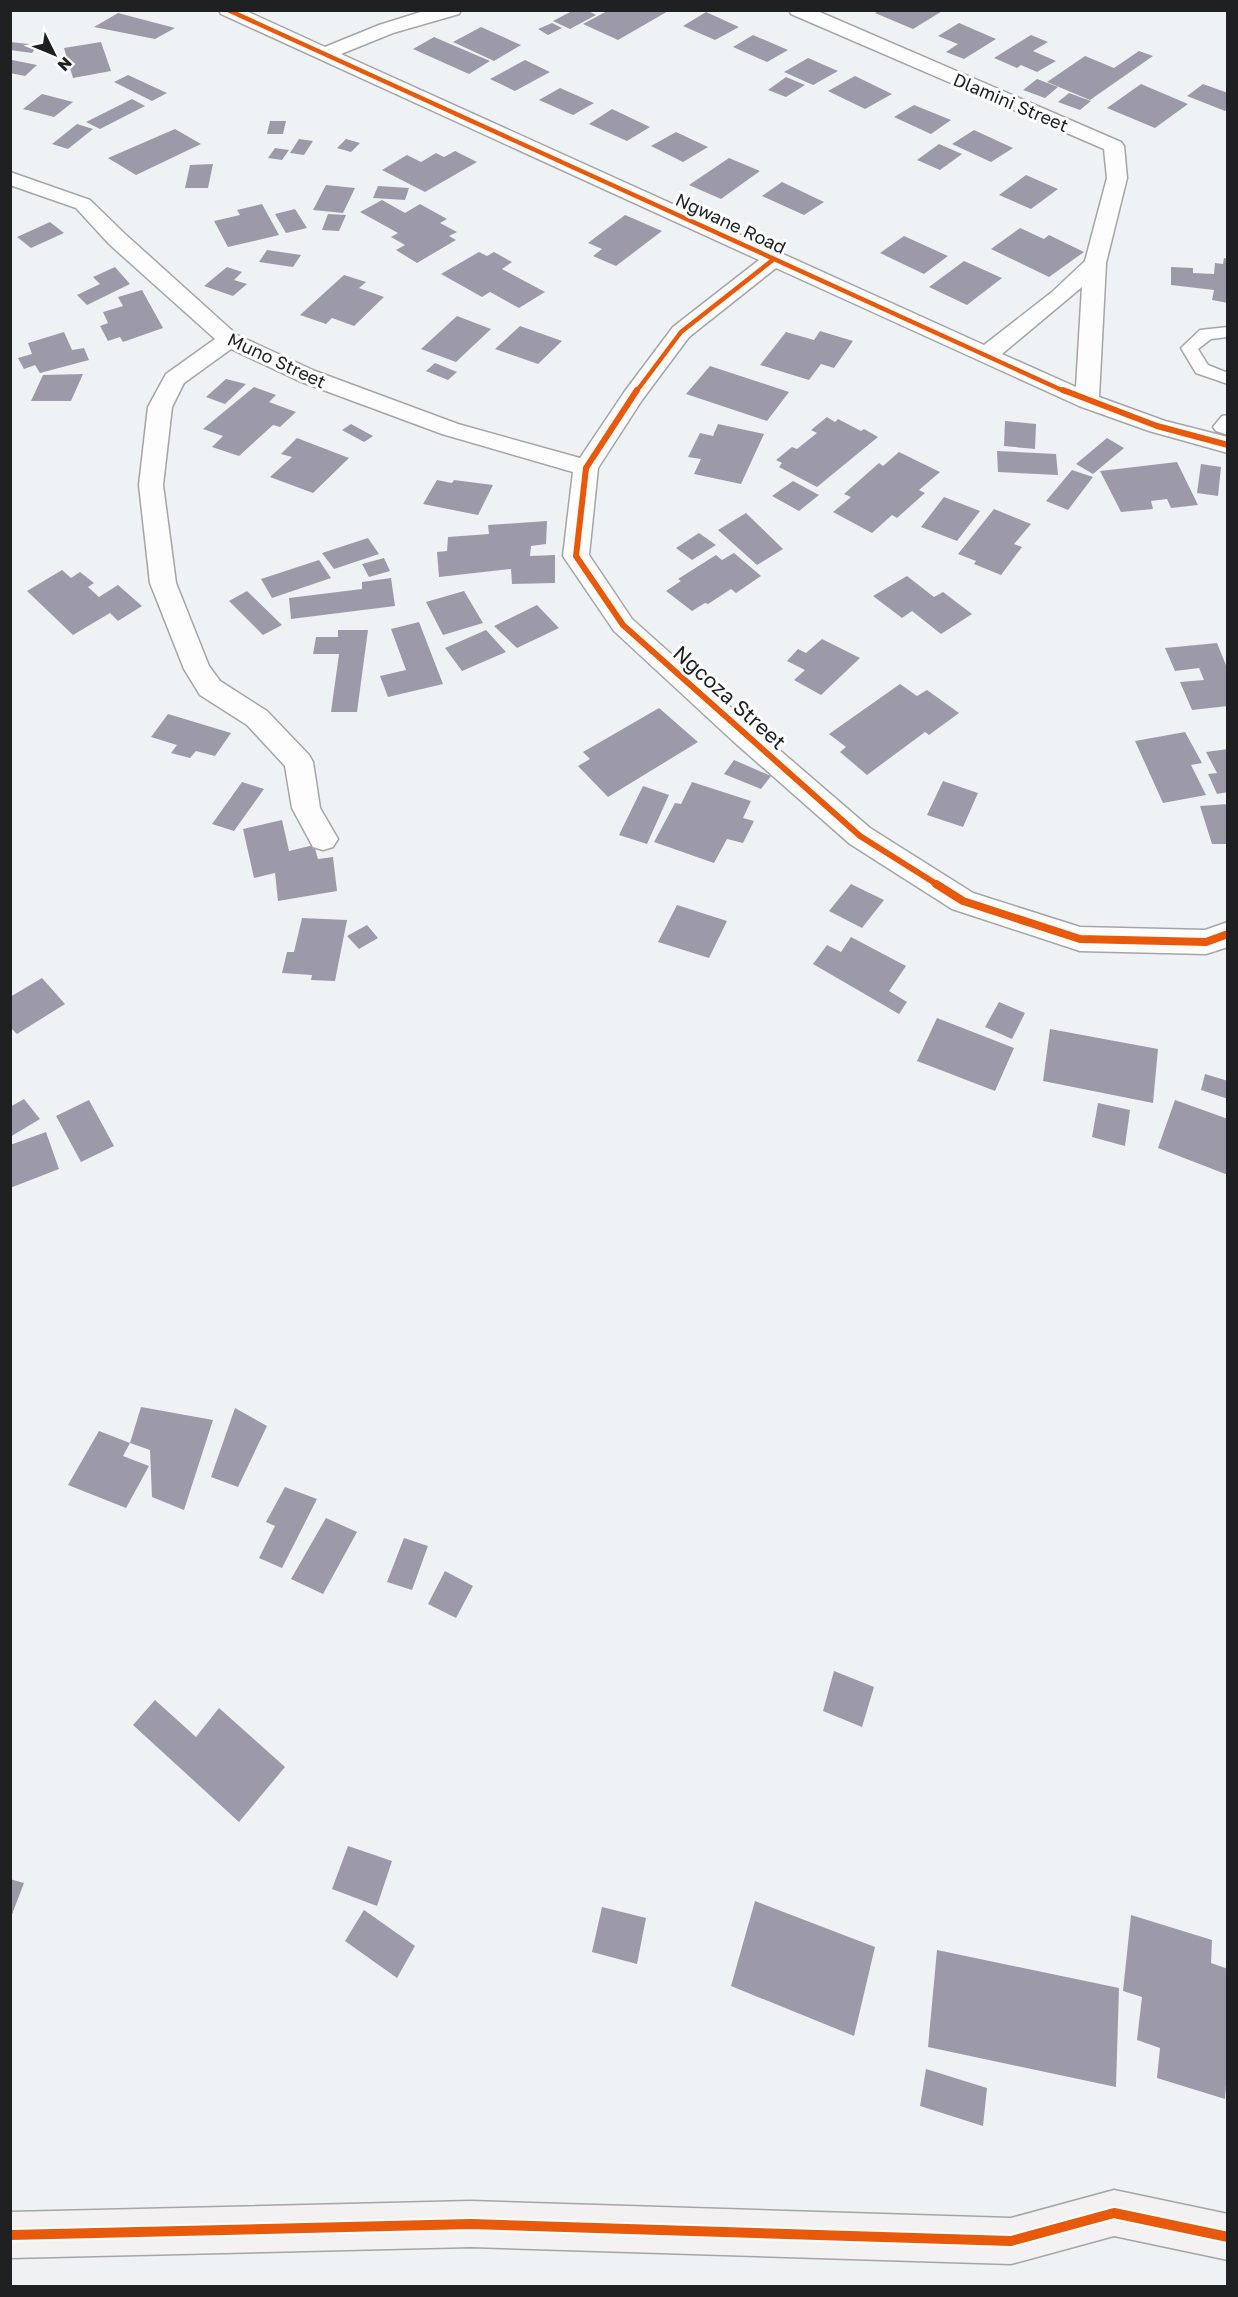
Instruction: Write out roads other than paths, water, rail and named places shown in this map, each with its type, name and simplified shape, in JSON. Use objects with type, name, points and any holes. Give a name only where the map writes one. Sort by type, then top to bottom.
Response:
[{"type":"street","name":"Ngwane Road","points":[[228,10],[1087,401],[1158,426],[1227,445]]},
{"type":"street","points":[[323,55],[367,34],[452,10]]},
{"type":"street","name":"Dlamini Street","points":[[798,10],[1114,146],[1117,178],[1095,263],[1087,401]]},
{"type":"street","name":"Muno Street","points":[[10,178],[83,204],[133,255],[229,340],[307,376],[450,429],[586,468]]},
{"type":"street","name":"Ngcoza Street","points":[[774,260],[681,332],[633,396],[586,468],[576,556],[623,625],[860,836],[963,901],[1080,939],[1206,942],[1227,934]]},
{"type":"street","points":[[986,354],[1060,297],[1095,263]]},
{"type":"street","points":[[229,340],[174,379],[160,407],[151,485],[163,583],[197,669],[210,688],[257,718],[299,762],[306,808],[323,840]]},
{"type":"street","points":[[10,2235],[471,2224],[1011,2241],[1114,2213],[1227,2237]]},
{"type":"lane","points":[[1227,332],[1206,333],[1189,348],[1202,369],[1227,379]]},
{"type":"lane","points":[[1227,420],[1222,427],[1227,430]]}]
